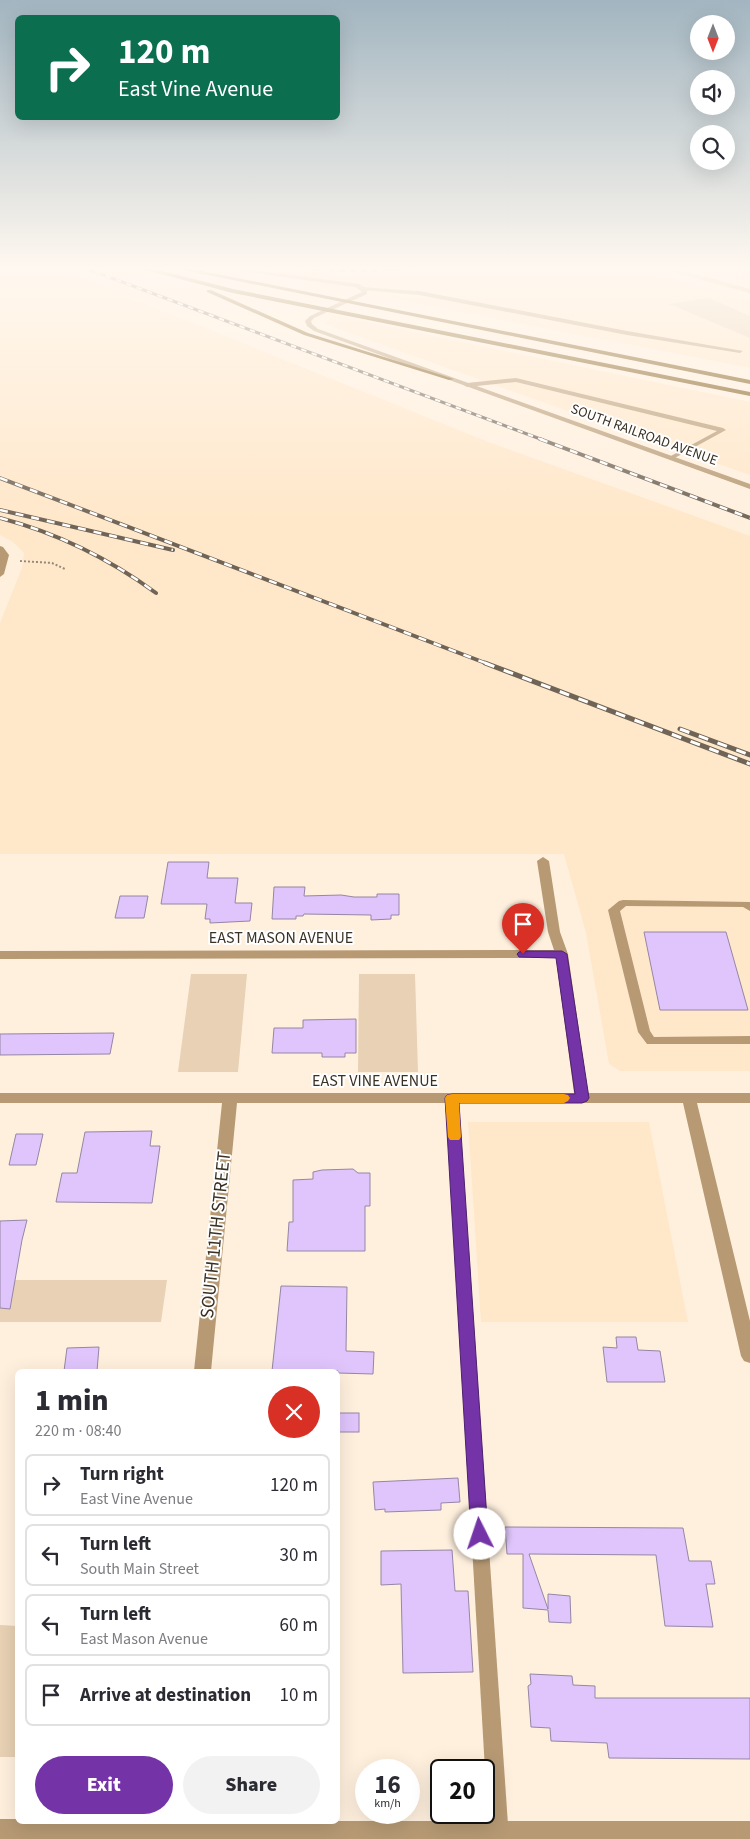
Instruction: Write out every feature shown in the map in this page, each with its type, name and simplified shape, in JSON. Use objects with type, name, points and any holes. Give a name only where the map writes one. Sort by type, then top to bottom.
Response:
[{"type":"main road","points":[[370,354],[451,379]]},
{"type":"main road","points":[[548,354],[750,394]]},
{"type":"main road","points":[[605,354],[750,382]]},
{"type":"street","name":"SOUTH RAILROAD AVENUE","points":[[382,354],[750,487]]},
{"type":"street","points":[[0,574],[5,561],[5,555],[1,550]]},
{"type":"street","points":[[542,861],[554,932],[562,954],[582,1098]]},
{"type":"street","name":"EAST MASON AVENUE","points":[[0,955],[562,954]]},
{"type":"street","name":"EAST VINE AVENUE","points":[[0,1098],[750,1098]]},
{"type":"street","name":"SOUTH 11TH STREET","points":[[202,1369],[230,1098]]},
{"type":"street","points":[[690,1098],[750,1356]]},
{"type":"street","points":[[0,1830],[154,1830],[499,1835],[750,1832]]},
{"type":"lane","points":[[467,385],[516,380],[723,430],[670,458]]},
{"type":"lane","points":[[750,908],[746,904],[623,902],[614,910],[644,1032],[651,1040],[750,1040]]},
{"type":"lane","points":[[452,1098],[499,1835]]},
{"type":"path","points":[[5,561],[52,564],[65,569]]},
{"type":"shaded area","points":[[0,354],[269,354],[486,441],[750,536],[750,1071],[620,1071],[609,1064],[586,933],[564,854],[0,854],[0,623],[22,568],[24,553],[13,542],[0,535]]},
{"type":"shaded area","points":[[408,354],[519,354],[750,402],[750,475]]},
{"type":"shaded area","points":[[677,354],[750,354],[750,368]]},
{"type":"shaded area","points":[[191,974],[247,974],[238,1072],[178,1072]]},
{"type":"shaded area","points":[[359,974],[415,974],[418,1072],[358,1072]]},
{"type":"shaded area","points":[[468,1122],[649,1122],[688,1322],[481,1322]]},
{"type":"shaded area","points":[[0,1280],[167,1280],[161,1322],[0,1322]]},
{"type":"shaded area","points":[[0,1625],[15,1626],[15,1757],[0,1757]]},
{"type":"building","points":[[168,862],[209,862],[207,878],[238,878],[235,903],[252,903],[250,921],[210,923],[210,919],[205,919],[207,904],[161,904]]},
{"type":"building","points":[[274,887],[305,887],[304,896],[341,895],[377,897],[377,894],[399,894],[399,915],[391,915],[391,919],[371,920],[371,915],[304,914],[303,916],[296,916],[296,919],[272,919]]},
{"type":"building","points":[[120,896],[148,896],[144,918],[115,918]]},
{"type":"building","points":[[644,932],[726,932],[748,1010],[660,1010]]},
{"type":"building","points":[[356,1019],[356,1053],[345,1053],[345,1057],[322,1057],[322,1053],[272,1053],[274,1028],[303,1028],[303,1020]]},
{"type":"building","points":[[114,1033],[110,1054],[0,1055],[0,1034]]},
{"type":"building","points":[[152,1131],[150,1146],[160,1146],[152,1203],[56,1202],[62,1173],[77,1173],[85,1132]]},
{"type":"building","points":[[16,1134],[43,1134],[36,1165],[9,1165]]},
{"type":"building","points":[[353,1169],[358,1173],[370,1173],[370,1206],[365,1206],[365,1251],[287,1251],[289,1222],[293,1222],[293,1180],[313,1179],[313,1172],[322,1170]]},
{"type":"building","points":[[27,1220],[10,1309],[0,1308],[0,1221]]},
{"type":"building","points":[[281,1286],[347,1287],[346,1351],[374,1352],[373,1374],[340,1373],[340,1369],[272,1369]]},
{"type":"building","points":[[616,1337],[636,1337],[638,1350],[660,1351],[665,1382],[607,1382],[603,1347],[617,1348]]},
{"type":"building","points":[[99,1347],[97,1369],[64,1369],[67,1348]]},
{"type":"building","points":[[340,1413],[359,1413],[359,1432],[340,1432]]},
{"type":"building","points":[[458,1478],[460,1502],[441,1503],[441,1510],[385,1512],[385,1509],[375,1510],[373,1482]]},
{"type":"building","points":[[505,1527],[683,1528],[689,1561],[711,1561],[715,1584],[706,1584],[713,1627],[665,1626],[656,1555],[529,1554],[548,1609],[548,1594],[570,1596],[571,1623],[549,1622],[548,1610],[523,1608],[523,1554],[507,1554]]},
{"type":"building","points":[[452,1550],[455,1591],[468,1591],[473,1672],[403,1673],[401,1584],[381,1585],[381,1551]]},
{"type":"building","points":[[530,1674],[572,1676],[573,1685],[595,1686],[595,1698],[750,1698],[750,1759],[609,1758],[607,1743],[551,1741],[550,1728],[531,1727],[528,1686],[531,1684]]},
{"type":"railway","points":[[314,354],[543,440]]},
{"type":"railway","points":[[540,439],[750,518]]},
{"type":"railway","points":[[0,478],[488,664]]},
{"type":"railway","points":[[0,510],[173,550]]},
{"type":"railway","points":[[0,518],[42,531],[81,548],[138,580],[156,593]]},
{"type":"railway","points":[[485,663],[750,764]]},
{"type":"railway","points":[[680,729],[750,755]]},
{"type":"slow traffic","points":[[455,1137],[452,1098],[564,1098]]},
{"type":"route","points":[[480,1534],[452,1098],[582,1098],[562,954],[523,954]]}]
